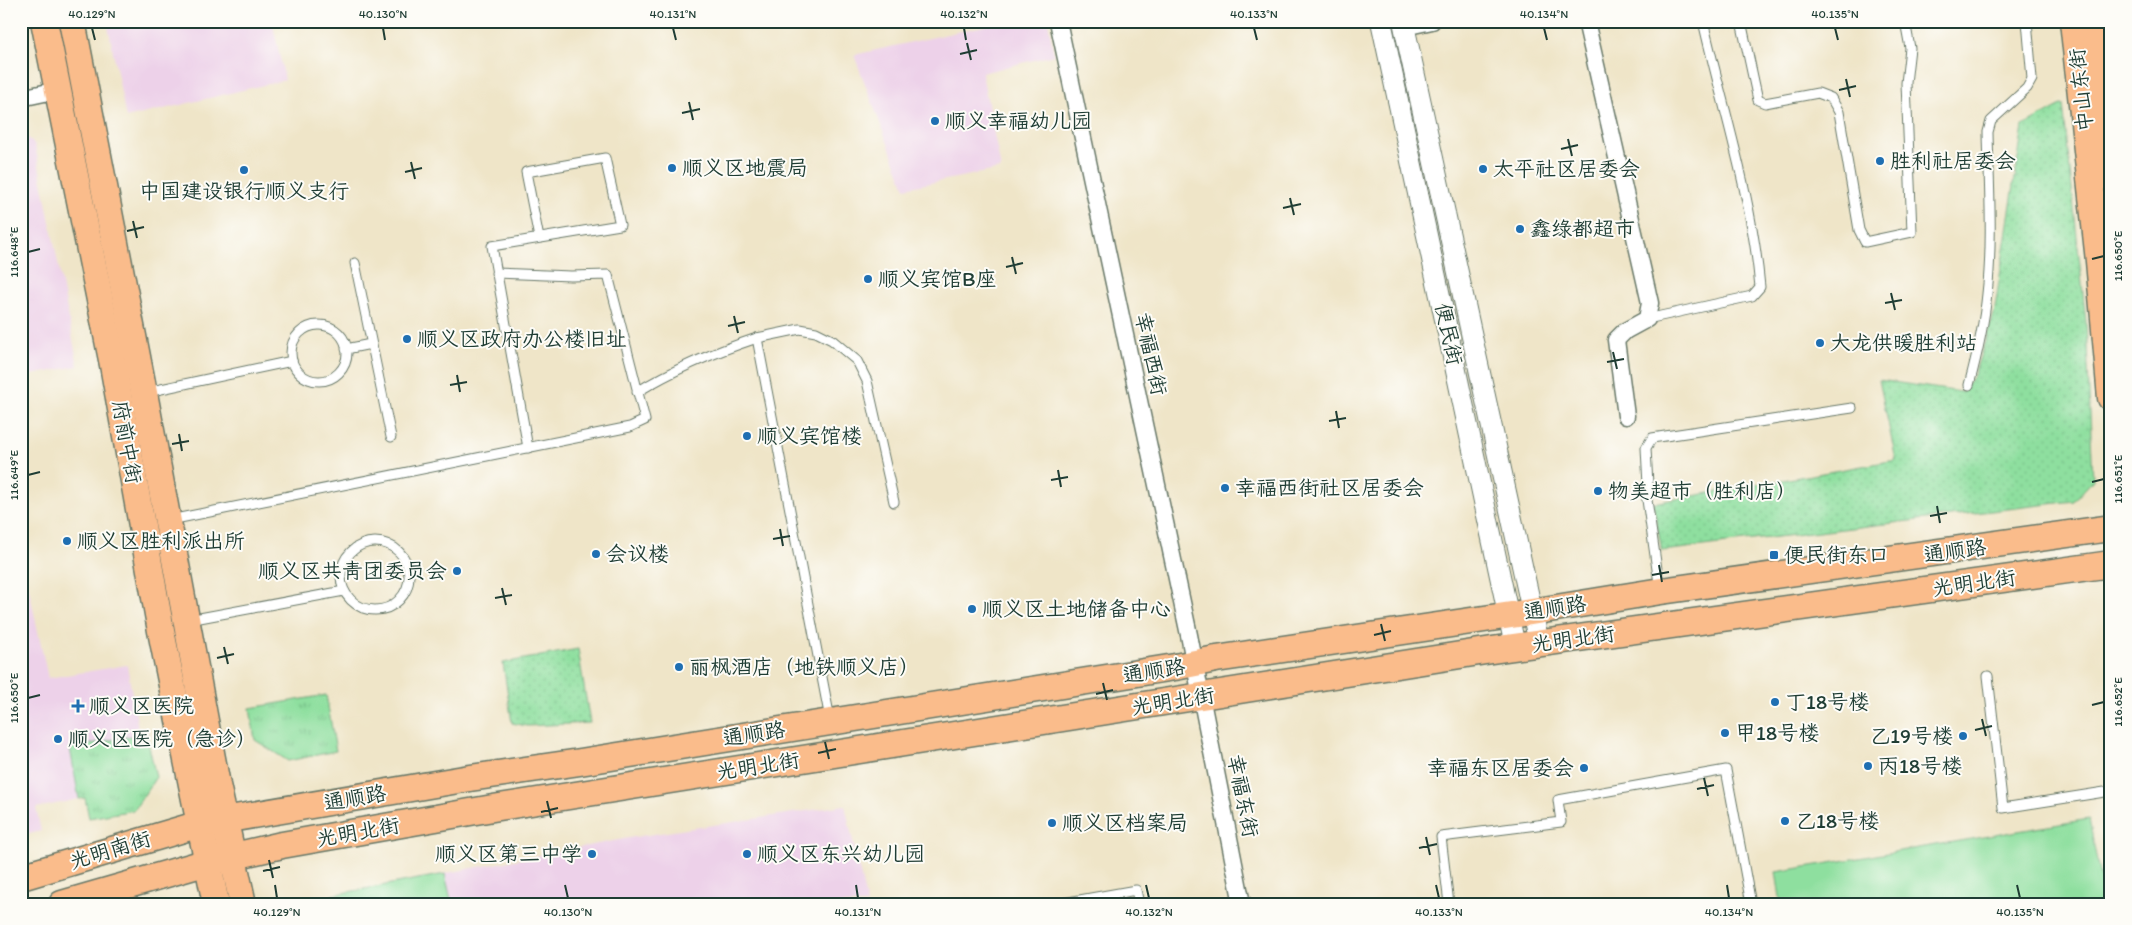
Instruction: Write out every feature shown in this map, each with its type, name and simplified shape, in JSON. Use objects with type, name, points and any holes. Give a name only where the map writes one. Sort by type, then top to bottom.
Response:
[{"type":"main road","name":"府前中街","points":[[44,21],[111,355],[160,631],[216,904]]},
{"type":"main road","name":"府前中街","points":[[72,21],[167,521],[243,904]]},
{"type":"main road","points":[[2066,21],[2078,58]]},
{"type":"main road","name":"中山东街","points":[[2073,21],[2099,261],[2111,398]]},
{"type":"main road","name":"中山东街","points":[[2092,21],[2105,84],[2111,178]]},
{"type":"main road","name":"通顺路","points":[[200,824],[470,778],[1216,659],[1520,614],[1660,591],[2111,528]]},
{"type":"main road","name":"光明北街","points":[[208,862],[282,845],[493,808],[1200,696],[1527,645],[2111,564]]},
{"type":"main road","name":"光明南街","points":[[21,877],[200,824]]},
{"type":"main road","points":[[62,904],[208,862]]},
{"type":"street","name":"幸福西街","points":[[1058,21],[1200,696]]},
{"type":"street","name":"便民街","points":[[1381,21],[1527,645]]},
{"type":"street","points":[[1404,24],[1432,21]]},
{"type":"street","points":[[1586,21],[1650,303],[1648,319],[1625,331],[1616,340],[1626,416]]},
{"type":"street","name":"便民街","points":[[1404,24],[1520,614]]},
{"type":"street","points":[[21,98],[58,90]]},
{"type":"street","name":"幸福东街","points":[[1200,696],[1242,904]]},
{"type":"lane","points":[[1648,319],[1752,296],[1760,287],[1758,262],[1734,144],[1703,21]]},
{"type":"lane","points":[[1741,21],[1758,100],[1765,103],[1818,93],[1831,98],[1839,112],[1859,230],[1865,242],[1912,232],[1906,83],[1910,48],[1905,21]]},
{"type":"lane","points":[[1969,385],[1982,334],[1988,293],[1990,213],[1988,132],[1991,121],[2027,88],[2032,79],[2027,21]]},
{"type":"lane","points":[[528,448],[492,246],[620,225],[605,158],[526,172],[539,238]]},
{"type":"lane","points":[[355,263],[391,437]]},
{"type":"lane","points":[[167,521],[630,427],[645,420],[608,275],[571,276],[496,273]]},
{"type":"lane","points":[[313,326],[331,328],[344,340],[346,349],[343,367],[329,379],[320,381],[311,380],[296,369],[292,361],[293,343],[304,329],[313,326]]},
{"type":"lane","points":[[637,392],[698,358],[757,338],[800,329],[816,332],[832,340],[857,361],[867,381],[894,502]]},
{"type":"lane","points":[[757,338],[831,721]]},
{"type":"lane","points":[[346,349],[371,344]]},
{"type":"lane","points":[[144,393],[292,361]]},
{"type":"lane","points":[[1660,591],[1647,500],[1646,448],[1652,438],[1852,408]]},
{"type":"lane","points":[[368,542],[384,544],[399,551],[405,560],[409,571],[409,582],[397,602],[388,608],[376,610],[365,608],[355,603],[344,591],[342,574],[344,563],[349,554],[358,546],[368,542]]},
{"type":"lane","points":[[187,621],[344,591]]},
{"type":"lane","points":[[1988,676],[2002,808],[2111,791]]},
{"type":"lane","points":[[1449,904],[1441,837],[1561,822],[1558,800],[1726,770],[1751,904]]},
{"type":"lane","points":[[1057,904],[1136,890],[1139,904]]},
{"type":"shaded area","points":[[107,21],[272,21],[285,80],[126,118]]},
{"type":"shaded area","name":"顺义幸福幼儿园","points":[[1006,21],[1048,21],[1054,55],[982,73],[1001,169],[905,188],[854,55]]},
{"type":"shaded area","points":[[23,133],[35,145],[78,366],[21,377],[21,134]]},
{"type":"shaded area","name":"顺义区医院","points":[[21,552],[48,678],[127,665],[139,734],[70,748],[79,799],[36,808],[41,831],[21,836]]},
{"type":"shaded area","name":"顺义区东兴幼儿园","points":[[845,805],[867,904],[330,904],[332,895],[634,837]]},
{"type":"green space","points":[[2063,104],[2086,322],[2093,480],[2074,501],[1662,551],[1653,503],[1896,460],[1879,380],[1961,392],[1974,375],[1994,314],[2023,126]]},
{"type":"green space","points":[[578,649],[590,723],[527,726],[512,723],[503,663]]},
{"type":"green space","points":[[326,695],[336,751],[288,761],[255,740],[250,708]]},
{"type":"green space","points":[[146,733],[156,777],[134,810],[89,818],[85,798],[79,799],[70,748]]},
{"type":"green space","points":[[2089,819],[2105,904],[1781,904],[1776,872]]},
{"type":"green space","points":[[445,874],[452,904],[330,904],[332,895]]},
{"type":"place","name":"顺义幸福幼儿园","points":[[935,121]]},
{"type":"place","name":"胜利社居委会","points":[[1880,161]]},
{"type":"place","name":"顺义区地震局","points":[[672,168]]},
{"type":"place","name":"太平社区居委会","points":[[1483,169]]},
{"type":"place","name":"中国建设银行顺义支行","points":[[244,170]]},
{"type":"place","name":"鑫绿都超市","points":[[1520,229]]},
{"type":"place","name":"顺义宾馆B座","points":[[868,279]]},
{"type":"place","name":"顺义区政府办公楼旧址","points":[[407,339]]},
{"type":"place","name":"大龙供暖胜利站","points":[[1820,343]]},
{"type":"place","name":"顺义宾馆楼","points":[[747,436]]},
{"type":"place","name":"幸福西街社区居委会","points":[[1225,488]]},
{"type":"place","name":"物美超市（胜利店）","points":[[1598,491]]},
{"type":"place","name":"顺义区胜利派出所","points":[[67,541]]},
{"type":"place","name":"会议楼","points":[[596,554]]},
{"type":"place","name":"便民街东口","points":[[1774,555]]},
{"type":"place","name":"顺义区共青团委员会","points":[[457,571]]},
{"type":"place","name":"顺义区土地储备中心","points":[[972,609]]},
{"type":"place","name":"丽枫酒店（地铁顺义店）","points":[[679,667]]},
{"type":"place","name":"丁18号楼","points":[[1775,702]]},
{"type":"place","name":"顺义区医院","points":[[78,706]]},
{"type":"place","name":"甲18号楼","points":[[1725,733]]},
{"type":"place","name":"乙19号楼","points":[[1963,736]]},
{"type":"place","name":"顺义区医院（急诊）","points":[[58,739]]},
{"type":"place","name":"丙18号楼","points":[[1868,766]]},
{"type":"place","name":"幸福东区居委会","points":[[1584,768]]},
{"type":"place","name":"乙18号楼","points":[[1785,821]]},
{"type":"place","name":"顺义区档案局","points":[[1052,823]]},
{"type":"place","name":"顺义区第三中学","points":[[592,854]]},
{"type":"place","name":"顺义区东兴幼儿园","points":[[747,854]]}]
